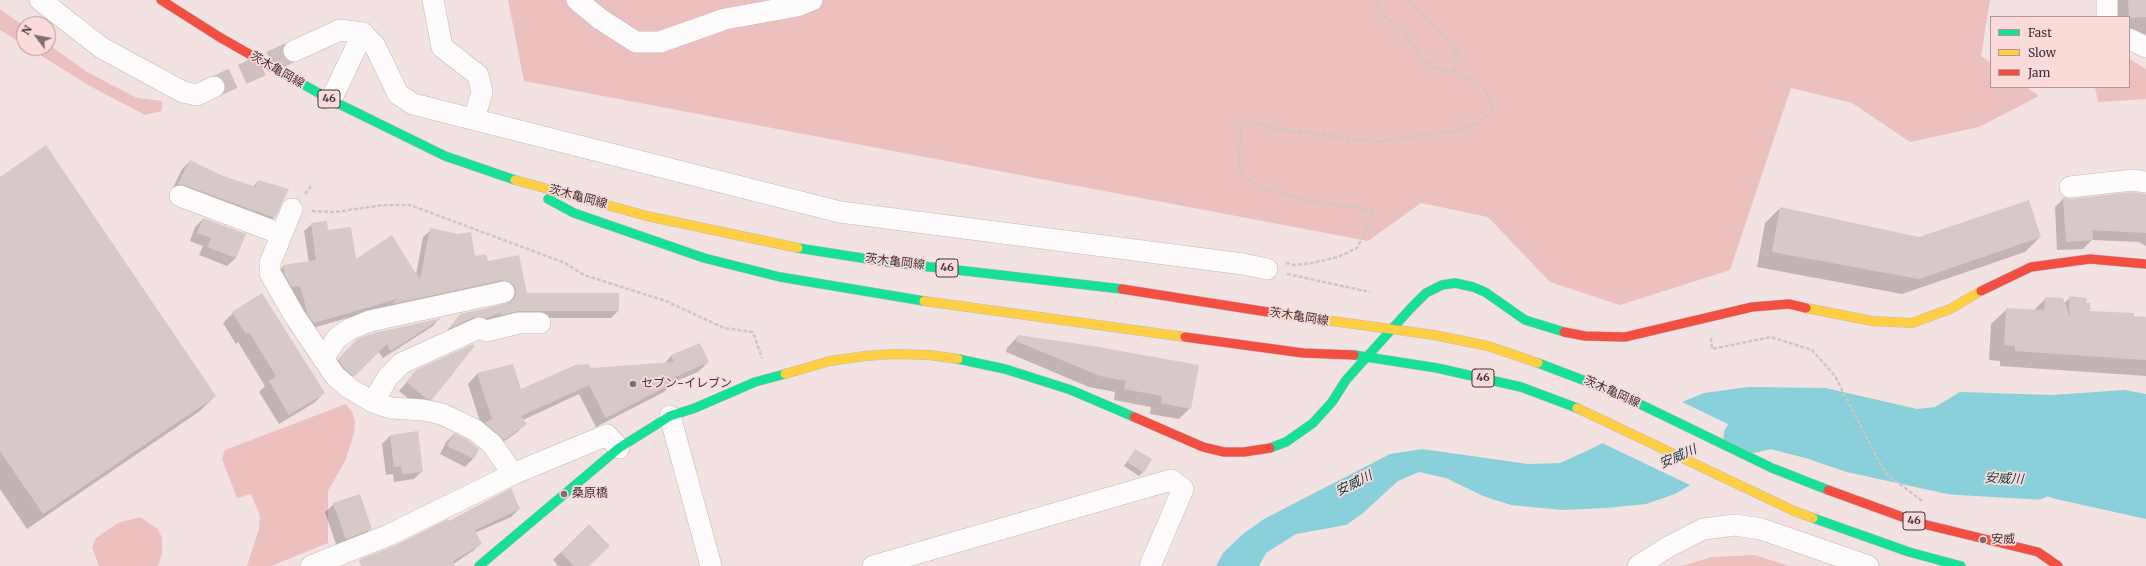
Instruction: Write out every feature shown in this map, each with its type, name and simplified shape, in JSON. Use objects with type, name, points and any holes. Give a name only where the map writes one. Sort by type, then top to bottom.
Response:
[{"type":"main road","name":"茨木亀岡線","points":[[161,0],[221,38],[331,100],[445,156],[508,178],[647,216],[790,246],[887,262],[1113,288],[1327,321],[1392,329],[1488,346],[1569,373],[1617,393],[1772,468],[1874,508],[1919,523],[2038,552],[2058,566]]},
{"type":"main road","name":"茨木亀岡線","points":[[508,178],[574,213],[636,236],[704,258],[780,278],[892,297],[1303,353],[1367,356],[1437,368],[1521,387],[1594,415],[1794,511],[1909,552],[1961,566]]},
{"type":"main road","points":[[480,566],[619,448],[670,416],[695,408],[755,382],[830,361],[865,356],[928,355],[970,361],[1041,380],[1071,390],[1203,447],[1224,452],[1244,452],[1266,449],[1286,442],[1308,426],[1332,402],[1346,380],[1367,356],[1426,293],[1442,285],[1455,283],[1485,292],[1512,312],[1539,326],[1585,336],[1625,337],[1752,307],[1789,304],[1872,321],[1912,323],[1950,309],[2000,281],[2031,267],[2090,259],[2146,264]]},
{"type":"street","points":[[42,0],[102,48],[182,92],[197,95],[214,86]]},
{"type":"street","points":[[433,0],[442,47],[461,60],[478,75],[482,92],[474,119]]},
{"type":"street","points":[[577,0],[600,19],[636,42],[660,42],[725,19],[797,6],[812,0]]},
{"type":"street","points":[[2107,0],[2108,16]]},
{"type":"street","points":[[294,51],[340,30],[363,33],[375,46],[398,94],[413,104],[840,212],[1243,264],[1267,269]]},
{"type":"street","points":[[331,100],[363,33]]},
{"type":"street","points":[[2130,39],[2146,47]]},
{"type":"street","points":[[2070,187],[2132,180],[2146,182]]},
{"type":"street","points":[[180,196],[281,234]]},
{"type":"street","points":[[292,210],[270,263],[270,273],[294,315],[335,376],[349,388],[373,402],[391,408],[423,410],[442,414],[475,430],[492,444],[513,474]]},
{"type":"street","points":[[323,358],[337,338],[350,329],[370,321],[504,292]]},
{"type":"street","points":[[373,402],[388,376],[402,363],[479,328],[488,331],[519,323],[540,323]]},
{"type":"street","points":[[670,416],[711,566]]},
{"type":"street","points":[[311,566],[389,535],[513,474],[607,435],[619,448]]},
{"type":"street","points":[[873,566],[1171,480],[1183,489],[1150,566]]},
{"type":"street","points":[[1638,566],[1668,546],[1703,529],[1735,524],[1761,529],[1868,566]]},
{"type":"path","points":[[1370,292],[1267,269],[1268,264],[1277,261],[1294,265],[1312,263],[1338,257],[1357,248],[1373,216],[1371,210],[1314,202],[1260,188],[1245,177],[1239,166],[1241,126],[1255,122],[1268,128],[1378,142],[1459,130],[1478,124],[1493,110],[1484,88],[1455,72],[1436,68],[1421,58],[1404,31],[1383,15],[1375,0]]},
{"type":"path","points":[[1408,0],[1430,21],[1456,52],[1455,72]]},
{"type":"path","points":[[292,210],[335,212],[383,205],[410,205],[564,263],[584,275],[666,300],[724,328],[753,332],[763,358]]},
{"type":"path","points":[[1711,334],[1712,349],[1771,337],[1812,350],[1835,376],[1883,469],[1889,476],[1921,500],[1919,504]]},
{"type":"shaded area","points":[[508,0],[1990,0],[1981,56],[1990,62],[1990,88],[2027,88],[2039,96],[1979,127],[1910,142],[1852,103],[1791,88],[1730,270],[1620,305],[1550,282],[1488,217],[1421,203],[1368,241],[524,81]]},
{"type":"shaded area","points":[[0,9],[16,20],[16,40],[0,30]]},
{"type":"shaded area","points":[[56,50],[87,72],[137,98],[162,101],[162,111],[145,115],[88,85],[42,56],[56,56]]},
{"type":"shaded area","points":[[2130,60],[2146,69],[2146,99],[2098,102],[2095,88],[2130,88]]},
{"type":"shaded area","points":[[346,404],[352,412],[355,421],[354,433],[346,459],[328,491],[328,543],[271,566],[247,566],[259,529],[260,516],[251,494],[237,498],[222,459],[225,450]]},
{"type":"shaded area","points":[[140,517],[158,529],[162,538],[162,554],[158,566],[99,566],[92,547],[96,538],[118,523]]},
{"type":"shaded area","points":[[1755,555],[1789,566],[1682,566],[1712,557]]},
{"type":"water","points":[[1748,387],[1826,388],[1917,409],[1935,407],[1960,392],[2051,395],[2125,390],[2146,394],[2146,519],[2056,499],[2000,482],[1891,456],[1825,438],[1792,434],[1759,440],[1716,470],[1675,494],[1646,504],[1562,510],[1511,505],[1483,496],[1446,478],[1419,472],[1398,481],[1362,514],[1346,525],[1296,534],[1266,553],[1259,566],[1216,566],[1223,553],[1243,534],[1264,519],[1390,454],[1422,449],[1528,464],[1560,463],[1593,448],[1682,402],[1704,393]]},
{"type":"pier","points":[[1680,401],[1763,441],[1759,442],[1692,486],[1600,442]]},
{"type":"building","points":[[2128,0],[2146,0],[2146,17],[2130,18]]},
{"type":"building","points":[[46,145],[216,396],[43,514],[0,451],[0,177]]},
{"type":"building","points":[[190,160],[220,175],[256,187],[258,180],[289,189],[275,218],[178,184]]},
{"type":"building","points":[[2132,192],[2146,194],[2146,233],[2092,230],[2093,240],[2066,242],[2063,197],[2071,199]]},
{"type":"building","points":[[2029,200],[2041,237],[1919,279],[1772,252],[1780,207],[1919,237]]},
{"type":"building","points":[[203,218],[246,234],[236,258],[207,247],[211,238],[197,233]]},
{"type":"building","points":[[327,221],[328,230],[351,227],[356,259],[392,235],[420,280],[430,228],[458,234],[471,232],[475,256],[486,254],[488,261],[519,255],[527,293],[619,293],[619,311],[519,311],[501,315],[500,313],[486,318],[474,317],[448,329],[460,314],[507,304],[512,301],[516,295],[516,289],[513,284],[502,280],[392,304],[397,299],[314,323],[308,315],[300,286],[292,287],[285,275],[283,265],[316,260],[311,223]]},
{"type":"building","points":[[262,293],[325,393],[289,415],[269,381],[276,376],[249,332],[246,334],[232,312]]},
{"type":"building","points":[[2069,296],[2087,298],[2086,303],[2090,303],[2090,311],[2134,313],[2134,316],[2146,317],[2146,360],[2015,351],[2015,346],[2004,345],[2006,308],[2044,310],[2045,297],[2063,298],[2070,317]]},
{"type":"building","points":[[442,318],[391,351],[387,344],[354,377],[344,368],[338,359],[357,339],[374,333]]},
{"type":"building","points":[[1018,335],[1093,346],[1199,365],[1191,409],[1161,403],[1162,396],[1124,389],[1126,381],[1100,376],[1016,341]]},
{"type":"building","points":[[700,343],[709,362],[673,378],[675,382],[606,418],[589,385],[521,416],[527,424],[504,440],[485,423],[492,419],[477,373],[513,364],[521,389],[575,365],[589,364],[591,368],[674,362],[671,355]]},
{"type":"building","points":[[473,344],[474,347],[432,400],[427,399],[406,382],[416,370]]},
{"type":"building","points":[[418,431],[423,472],[402,474],[401,466],[394,467],[390,435]]},
{"type":"building","points":[[454,433],[468,440],[479,449],[474,459],[447,446]]},
{"type":"building","points":[[1135,449],[1152,459],[1144,473],[1127,462]]},
{"type":"building","points":[[511,488],[520,509],[475,530],[482,544],[453,561],[455,566],[361,566],[359,560],[394,546],[448,519],[449,521]]},
{"type":"building","points":[[360,494],[372,529],[346,539],[333,503]]},
{"type":"building","points":[[589,524],[610,546],[589,566],[574,566],[561,552]]},
{"type":"waterway","name":"安威川","points":[[1742,437],[1771,430],[1810,440],[1851,454],[1951,476],[2037,481]]},
{"type":"tunnel","points":[[214,87],[294,51]]},
{"type":"traffic: fast","points":[[281,72],[331,100],[445,156],[515,180]]},
{"type":"traffic: fast","points":[[548,199],[574,213],[704,258],[780,277],[924,301]]},
{"type":"traffic: fast","points":[[798,248],[887,262],[1122,289]]},
{"type":"traffic: fast","points":[[1270,448],[1286,442],[1313,423],[1332,402],[1346,380],[1410,309],[1426,293],[1442,285],[1455,283],[1473,287],[1485,292],[1525,320],[1564,332]]},
{"type":"traffic: fast","points":[[1354,355],[1437,368],[1521,387],[1577,408]]},
{"type":"traffic: fast","points":[[958,359],[1005,369],[1071,390],[1134,417]]},
{"type":"traffic: fast","points":[[1538,363],[1617,393],[1772,468],[1828,490]]},
{"type":"traffic: fast","points":[[479,566],[619,448],[670,416],[695,408],[755,382],[785,374]]},
{"type":"traffic: fast","points":[[1813,518],[1909,552],[1961,566]]},
{"type":"traffic: slow","points":[[515,180],[647,216],[798,248]]},
{"type":"traffic: slow","points":[[1806,308],[1872,321],[1912,323],[1950,309],[1981,291]]},
{"type":"traffic: slow","points":[[924,301],[1185,337]]},
{"type":"traffic: slow","points":[[1274,313],[1434,335],[1488,346],[1538,363]]},
{"type":"traffic: slow","points":[[785,374],[830,361],[865,356],[895,354],[929,355],[958,359]]},
{"type":"traffic: slow","points":[[1577,408],[1794,511],[1813,518]]},
{"type":"traffic: jam","points":[[161,0],[221,38],[281,72]]},
{"type":"traffic: jam","points":[[1981,291],[2031,267],[2090,259],[2146,264]]},
{"type":"traffic: jam","points":[[1122,289],[1274,313]]},
{"type":"traffic: jam","points":[[1564,332],[1585,336],[1625,337],[1752,307],[1789,304],[1806,308]]},
{"type":"traffic: jam","points":[[1185,337],[1303,353],[1354,355]]},
{"type":"traffic: jam","points":[[1134,417],[1203,447],[1224,452],[1244,452],[1270,448]]},
{"type":"traffic: jam","points":[[1828,490],[1919,523],[2038,552],[2058,566]]},
{"type":"place","name":"セブン-イレブン","points":[[633,384]]},
{"type":"place","name":"桑原橋","points":[[564,494]]},
{"type":"place","name":"安威","points":[[1983,540]]}]
